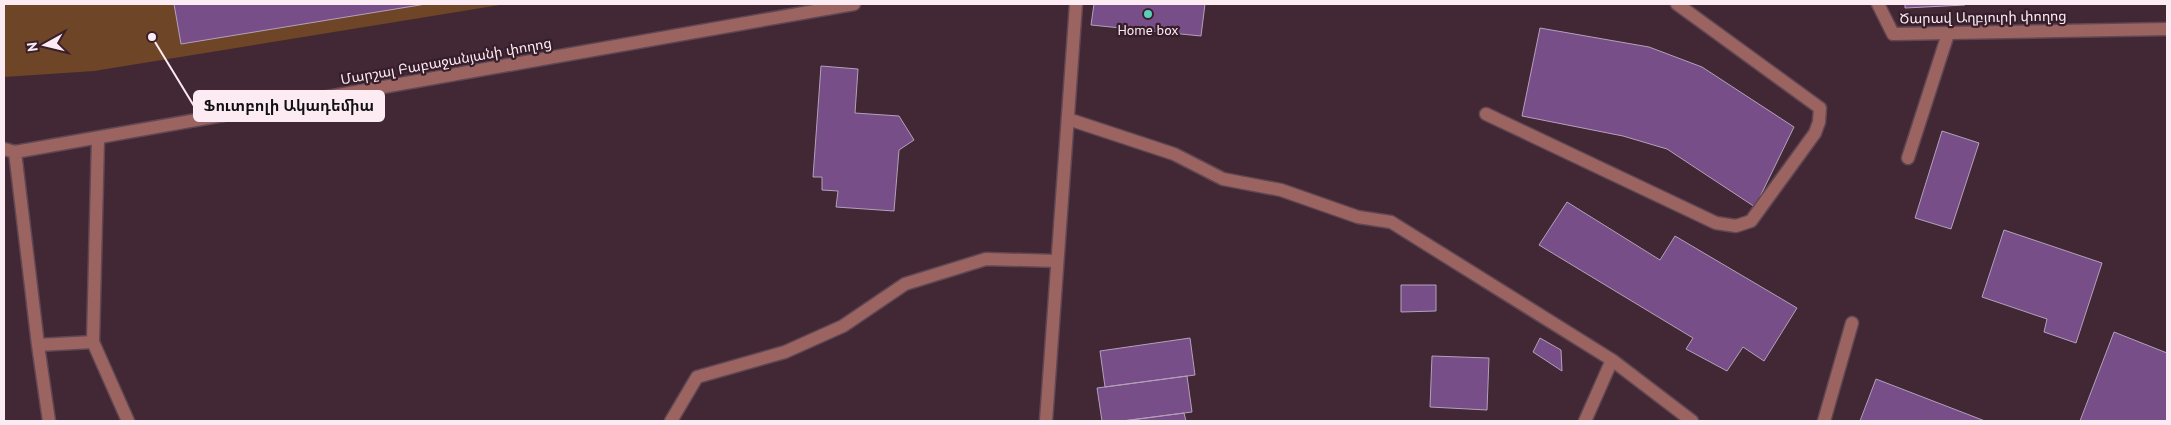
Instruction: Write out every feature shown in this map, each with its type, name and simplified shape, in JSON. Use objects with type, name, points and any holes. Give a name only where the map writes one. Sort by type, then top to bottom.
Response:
[{"type":"street","name":"Մարշալ Բաբաջանյանի փողոց","points":[[9,150],[98,139],[854,4]]},
{"type":"street","points":[[1046,421],[1076,4]]},
{"type":"street","points":[[1486,114],[1716,223],[1736,226],[1751,221],[1815,133],[1819,122],[1820,108],[1677,4]]},
{"type":"street","name":"Ծարավ Աղբյուրի փողոց","points":[[1878,4],[1893,34],[2167,29]]},
{"type":"street","points":[[1908,158],[1948,34]]},
{"type":"street","points":[[1068,119],[1174,154],[1223,179],[1281,190],[1358,217],[1391,222],[1612,360],[1692,421]]},
{"type":"street","points":[[98,139],[92,342],[128,421]]},
{"type":"street","points":[[9,150],[49,421]]},
{"type":"street","points":[[671,421],[697,377],[785,352],[843,326],[905,284],[986,259],[1057,261]]},
{"type":"street","points":[[1824,421],[1852,323]]},
{"type":"street","points":[[38,345],[92,342]]},
{"type":"street","points":[[1585,421],[1612,360]]},
{"type":"shaded area","points":[[4,4],[506,4],[94,71],[4,77]]},
{"type":"building","points":[[174,4],[426,4],[181,44]]},
{"type":"building","name":"Home box","points":[[1094,4],[1205,4],[1201,36],[1091,25]]},
{"type":"building","points":[[1905,4],[1965,4],[1965,5],[1905,8]]},
{"type":"building","points":[[1540,28],[1649,47],[1702,67],[1794,127],[1755,207],[1667,149],[1623,136],[1522,116]]},
{"type":"building","points":[[821,66],[858,69],[855,113],[899,116],[914,140],[899,150],[894,211],[836,207],[838,191],[822,190],[822,177],[813,177]]},
{"type":"building","points":[[1942,131],[1979,143],[1951,229],[1915,218]]},
{"type":"building","points":[[1567,202],[1660,260],[1675,236],[1797,308],[1764,361],[1743,347],[1727,371],[1686,349],[1693,338],[1539,245]]},
{"type":"building","points":[[2004,230],[2102,263],[2076,343],[2044,332],[2047,319],[1982,297]]},
{"type":"building","points":[[1401,285],[1436,285],[1436,311],[1401,312]]},
{"type":"building","points":[[2114,332],[2167,353],[2167,421],[2080,421]]},
{"type":"building","points":[[1190,338],[1195,375],[1105,387],[1100,351]]},
{"type":"building","points":[[1540,338],[1561,350],[1562,371],[1533,352]]},
{"type":"building","points":[[1432,356],[1489,358],[1487,410],[1430,407]]},
{"type":"building","points":[[1187,376],[1192,412],[1122,421],[1102,421],[1097,388]]},
{"type":"building","points":[[1876,379],[1985,421],[1860,421]]},
{"type":"building","points":[[1184,413],[1186,421],[1123,421]]},
{"type":"place","name":"Home box","points":[[1148,14]]},
{"type":"place","name":"Ֆուտբոլի Ակադեմիա","points":[[152,37]]}]
